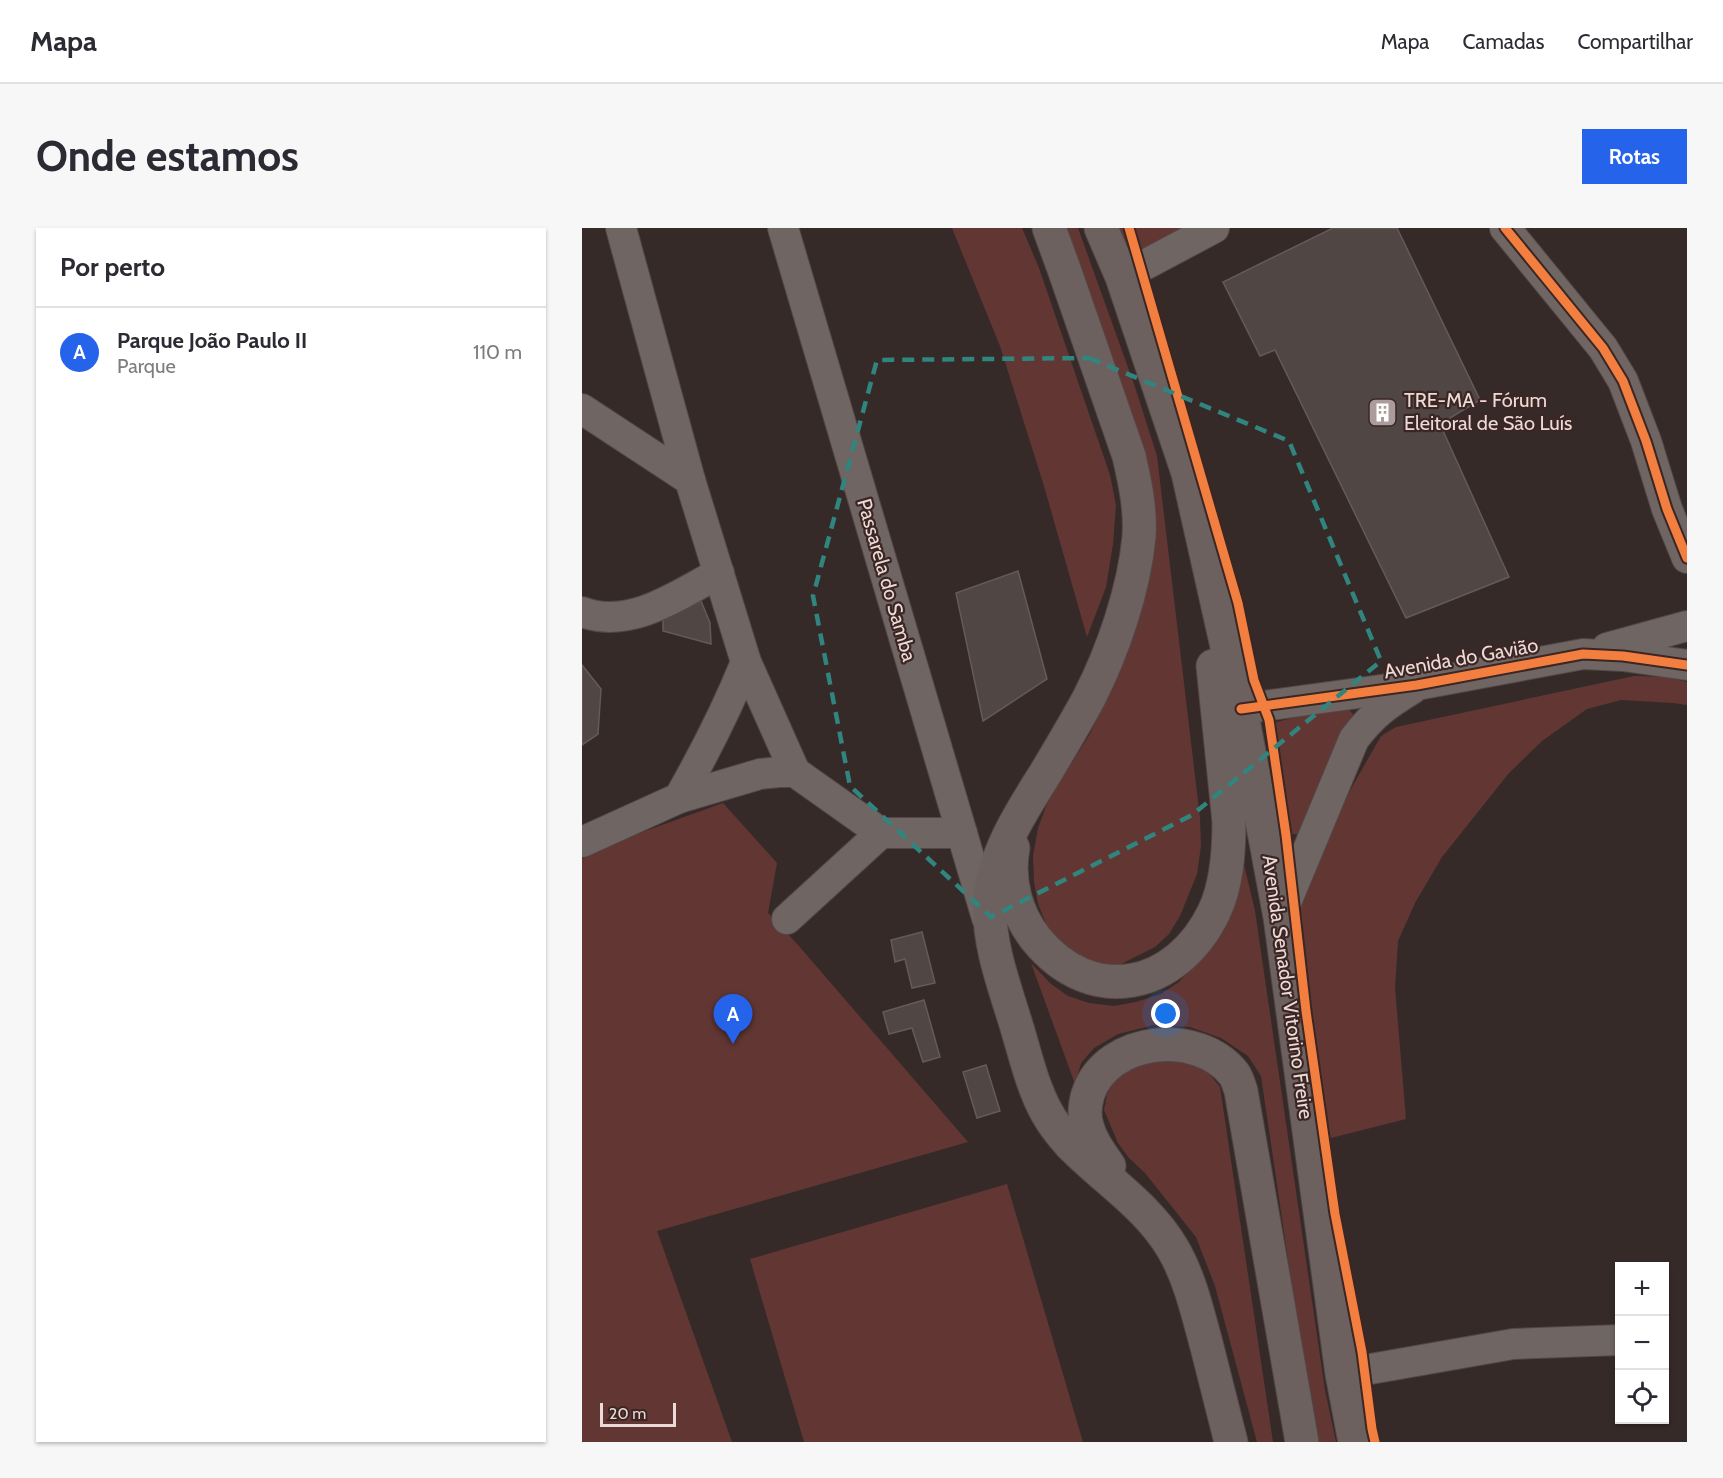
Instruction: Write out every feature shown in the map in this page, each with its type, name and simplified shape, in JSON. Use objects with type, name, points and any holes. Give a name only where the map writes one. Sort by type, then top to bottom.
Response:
[{"type":"main road","points":[[1048,228],[1129,456],[1138,507],[1139,535],[1128,592],[1107,658],[1076,723],[1031,796],[995,868],[990,904],[991,931],[1001,974],[1031,1074],[1046,1111],[1056,1128],[1069,1142],[1135,1202]]},
{"type":"main road","name":"Avenida Senador Vitorino Freire","points":[[1101,228],[1122,277],[1188,473],[1241,709],[1280,917],[1342,1374],[1355,1442]]},
{"type":"main road","points":[[1031,796],[1015,840],[1011,873],[1020,913],[1028,929],[1049,954],[1076,972],[1091,978],[1104,981],[1128,981],[1163,969],[1192,945],[1206,928],[1215,910],[1227,869],[1230,846],[1230,822],[1199,524]]},
{"type":"main road","points":[[1231,1442],[1199,1317],[1183,1269],[1161,1231],[1135,1202],[1092,1140],[1086,1124],[1085,1109],[1092,1084],[1107,1066],[1120,1055],[1154,1046],[1173,1044],[1189,1046],[1210,1053],[1235,1076],[1241,1090],[1302,1442]]},
{"type":"street","points":[[621,228],[690,480],[746,662],[795,772],[881,833],[962,833]]},
{"type":"street","name":"Passarela do Samba","points":[[783,228],[991,931]]},
{"type":"street","points":[[1122,277],[1214,228]]},
{"type":"street","points":[[1505,228],[1603,348],[1623,381],[1646,441],[1677,508],[1687,558]]},
{"type":"street","points":[[582,409],[690,480]]},
{"type":"street","points":[[582,612],[595,617],[613,618],[631,615],[665,602],[719,573]]},
{"type":"street","points":[[1584,654],[1687,626]]},
{"type":"street","name":"Avenida do Gavião","points":[[1241,709],[1417,685],[1584,654],[1623,656],[1687,665]]},
{"type":"street","points":[[679,798],[728,705],[746,662]]},
{"type":"street","name":"Avenida do Gavião","points":[[1280,917],[1354,739],[1383,707],[1417,685]]},
{"type":"street","points":[[582,842],[679,798],[760,774],[795,772]]},
{"type":"street","points":[[787,919],[881,833]]},
{"type":"street","points":[[1342,1374],[1513,1344],[1615,1340]]},
{"type":"highlighted area","points":[[1089,358],[1289,441],[1381,661],[1192,815],[991,917],[850,786],[813,596],[877,360]]},
{"type":"shaded area","points":[[952,228],[1022,228],[1039,268],[1110,475],[1116,505],[1113,544],[1106,587],[1087,637],[1044,486],[1000,346]]},
{"type":"shaded area","points":[[1062,228],[1078,228],[1135,387],[1157,456],[1200,818],[1201,846],[1197,874],[1180,916],[1169,934],[1155,947],[1121,964],[1104,965],[1084,961],[1068,950],[1047,926],[1038,904],[1034,882],[1033,856],[1038,828],[1048,801],[1090,734],[1107,696],[1147,564]]},
{"type":"shaded area","points":[[1117,228],[1184,228],[1141,249],[1127,245]]},
{"type":"shaded area","points":[[1634,676],[1668,677],[1687,682],[1687,705],[1621,700],[1587,709],[1542,741],[1509,773],[1442,857],[1415,903],[1398,941],[1395,988],[1406,1119],[1323,1140],[1294,913],[1331,824],[1381,736],[1396,727]]},
{"type":"shaded area","points":[[1338,705],[1353,714],[1298,834],[1282,835],[1266,725]]},
{"type":"shaded area","points":[[723,803],[777,863],[768,913],[968,1142],[657,1231],[732,1442],[582,1442],[582,859],[612,843]]},
{"type":"shaded area","points":[[1241,852],[1255,911],[1325,1390],[1336,1442],[1315,1442],[1261,1076],[1248,1056],[1221,1038],[1190,1027],[1154,1025],[1118,1034],[1094,1048],[1081,1063],[1075,1084],[1031,963],[1051,984],[1068,996],[1089,1003],[1114,1006],[1161,994],[1179,982],[1210,948]]},
{"type":"shaded area","points":[[1145,1060],[1188,1060],[1206,1070],[1220,1087],[1273,1442],[1257,1442],[1215,1286],[1196,1237],[1118,1143],[1104,1110],[1107,1095],[1115,1078]]},
{"type":"shaded area","points":[[1007,1184],[1083,1442],[804,1442],[750,1259]]},
{"type":"building","name":"TRE-MA - Fórum Eleitoral de São Luís","points":[[1333,228],[1397,228],[1480,400],[1440,424],[1509,577],[1406,618],[1275,350],[1260,356],[1223,282]]},
{"type":"building","points":[[1018,571],[1047,679],[983,721],[956,593]]},
{"type":"building","points":[[701,601],[710,623],[711,644],[663,631],[663,620]]},
{"type":"building","points":[[582,665],[601,689],[598,734],[582,745]]},
{"type":"building","points":[[922,932],[935,983],[912,988],[905,959],[895,962],[891,940]]},
{"type":"building","points":[[924,1000],[940,1057],[923,1062],[912,1028],[889,1034],[883,1012]]},
{"type":"building","points":[[986,1065],[1000,1111],[977,1118],[963,1072]]},
{"type":"cycle path","points":[[1129,228],[1238,603],[1254,680],[1269,720],[1286,835],[1306,1011],[1335,1214],[1362,1352],[1375,1442]]},
{"type":"cycle path","points":[[1505,228],[1603,348],[1623,381],[1646,441],[1667,509],[1687,558]]},
{"type":"cycle path","points":[[1241,709],[1417,685],[1583,654],[1623,656],[1687,665]]},
{"type":"place","name":"TRE-MA - Fórum Eleitoral de São Luís","points":[[1383,412]]},
{"type":"place","name":"Parque João Paulo II","points":[[733,1044]]}]
